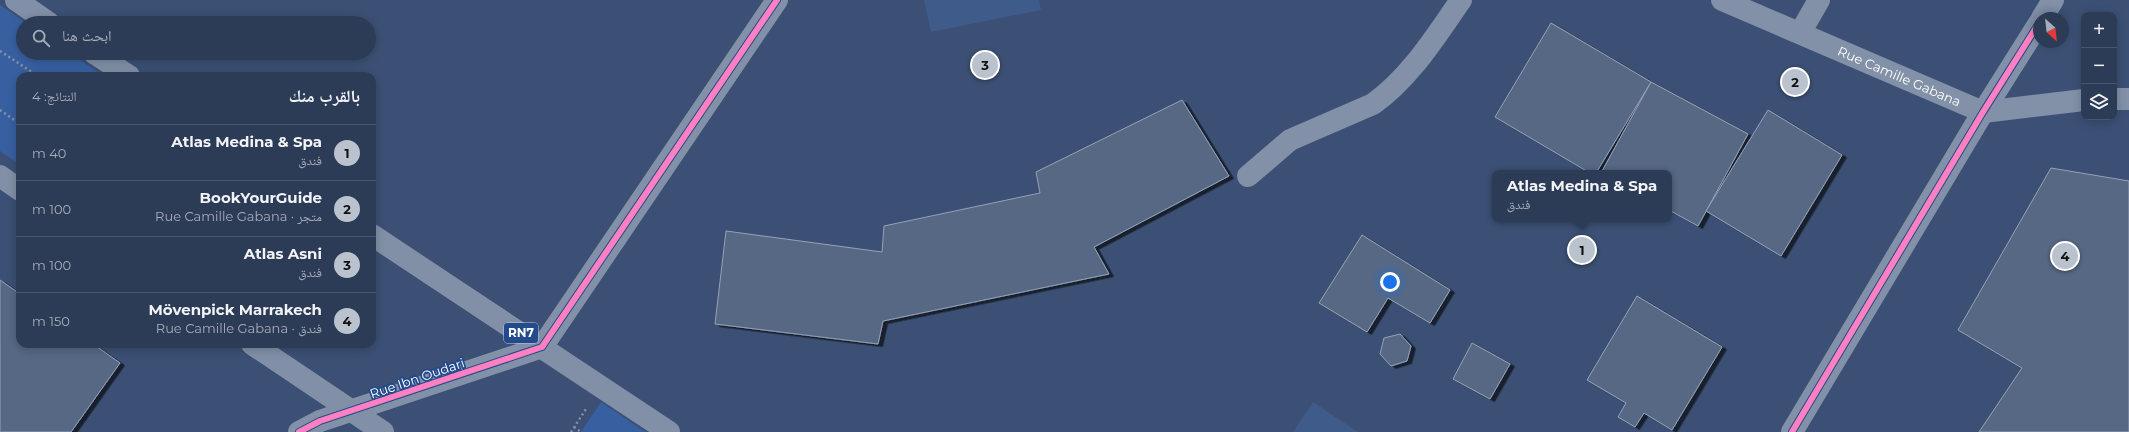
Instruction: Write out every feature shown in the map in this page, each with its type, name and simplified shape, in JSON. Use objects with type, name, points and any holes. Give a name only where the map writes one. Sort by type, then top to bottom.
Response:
[{"type":"main road","points":[[16,0],[39,16]]},
{"type":"main road","points":[[105,60],[123,72]]},
{"type":"main road","points":[[0,176],[16,187]]},
{"type":"main road","name":"RN7","points":[[376,238],[669,432]]},
{"type":"main road","points":[[258,348],[382,432]]},
{"type":"street","points":[[542,347],[777,0]]},
{"type":"street","points":[[1248,176],[1290,140],[1350,115],[1384,97],[1418,60],[1461,0]]},
{"type":"street","name":"Rue Camille Gabana","points":[[1722,0],[1983,112]]},
{"type":"street","points":[[1800,33],[1819,0]]},
{"type":"street","points":[[2046,12],[2053,0]]},
{"type":"street","points":[[1792,432],[1983,112],[2033,33]]},
{"type":"street","points":[[2117,99],[2129,99]]},
{"type":"street","points":[[1983,112],[2081,100]]},
{"type":"street","name":"Rue Ibn Oudari","points":[[299,432],[320,421],[542,347]]},
{"type":"path","points":[[0,51],[32,72]]},
{"type":"path","points":[[0,110],[16,121]]},
{"type":"path","points":[[571,432],[590,403]]},
{"type":"path","points":[[574,427],[581,432]]},
{"type":"shaded area","points":[[924,0],[1039,0],[1041,10],[931,32]]},
{"type":"shaded area","points":[[0,5],[16,16],[16,60],[80,60],[98,72],[16,72],[16,162],[0,151]]},
{"type":"shaded area","points":[[601,402],[645,432],[581,432]]},
{"type":"shaded area","points":[[1313,402],[1358,432],[1293,432]]},
{"type":"building","points":[[1551,23],[1651,82],[1598,170],[1585,170],[1495,117]]},
{"type":"building","points":[[1651,82],[1748,134],[1698,226],[1672,212],[1672,170],[1603,170]]},
{"type":"building","points":[[1182,100],[1229,176],[1094,247],[1109,274],[883,321],[878,344],[715,324],[726,231],[882,252],[884,226],[1040,193],[1036,172]]},
{"type":"building","points":[[1768,110],[1842,155],[1781,256],[1706,211]]},
{"type":"building","points":[[2051,168],[2129,181],[2129,432],[1979,432],[2022,368],[1958,330]]},
{"type":"building","points":[[1362,235],[1450,290],[1430,323],[1388,298],[1367,332],[1319,303]]},
{"type":"building","points":[[0,280],[16,291],[16,348],[99,348],[120,363],[71,432],[0,432]]},
{"type":"building","points":[[1637,296],[1722,347],[1672,430],[1644,413],[1635,427],[1618,417],[1626,403],[1587,380]]},
{"type":"building","points":[[1400,334],[1411,346],[1407,361],[1391,366],[1380,354],[1384,338]]},
{"type":"building","points":[[1472,343],[1510,364],[1490,399],[1453,379]]},
{"type":"cycle path","points":[[299,432],[320,421],[542,347],[777,0]]},
{"type":"cycle path","points":[[1792,432],[1983,112],[2033,33]]},
{"type":"place","name":"Atlas Asni","points":[[985,65]]},
{"type":"place","name":"BookYourGuide","points":[[1795,82]]},
{"type":"place","name":"Atlas Medina & Spa","points":[[1582,250]]},
{"type":"place","name":"Mövenpick Marrakech","points":[[2065,256]]}]
